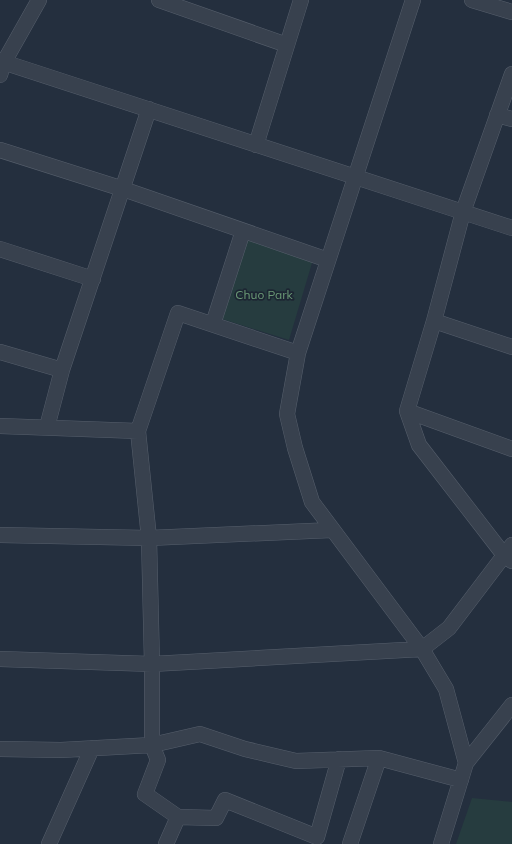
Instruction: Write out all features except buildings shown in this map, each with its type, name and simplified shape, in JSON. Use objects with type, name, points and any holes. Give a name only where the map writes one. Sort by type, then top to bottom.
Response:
[{"type":"street","points":[[39,0],[1,66],[149,109],[355,178],[512,228]]},
{"type":"street","points":[[159,0],[287,45]]},
{"type":"street","points":[[256,145],[301,0]]},
{"type":"street","points":[[413,0],[298,353],[288,414],[295,448],[312,502],[422,649],[446,689],[466,763]]},
{"type":"street","points":[[472,0],[512,12]]},
{"type":"street","points":[[0,659],[152,664],[422,649],[449,628],[509,554],[419,445],[407,411],[434,321],[463,212],[512,74]]},
{"type":"street","points":[[47,427],[62,370],[149,109]]},
{"type":"street","points":[[497,114],[512,119]]},
{"type":"street","points":[[0,150],[123,189],[328,260]]},
{"type":"street","points":[[213,324],[243,231]]},
{"type":"street","points":[[0,249],[93,279]]},
{"type":"street","points":[[298,353],[178,313],[138,431],[149,538],[152,745],[158,760],[145,794],[178,817],[216,818],[226,800],[317,837],[339,759]]},
{"type":"street","points":[[434,321],[512,347]]},
{"type":"street","points":[[0,352],[62,370]]},
{"type":"street","points":[[407,411],[512,448]]},
{"type":"street","points":[[0,426],[138,431]]},
{"type":"street","points":[[0,535],[149,538],[332,530]]},
{"type":"street","points":[[441,844],[466,763],[512,705]]},
{"type":"street","points":[[0,749],[61,750],[152,745],[200,734],[245,749],[296,761],[380,758],[461,780]]},
{"type":"street","points":[[50,844],[92,748]]},
{"type":"street","points":[[350,844],[380,758]]},
{"type":"street","points":[[166,844],[178,817]]},
{"type":"green space","name":"Chuo Park","points":[[244,237],[315,253],[289,340],[219,318]]},
{"type":"green space","points":[[472,798],[512,802],[512,844],[456,844]]}]
